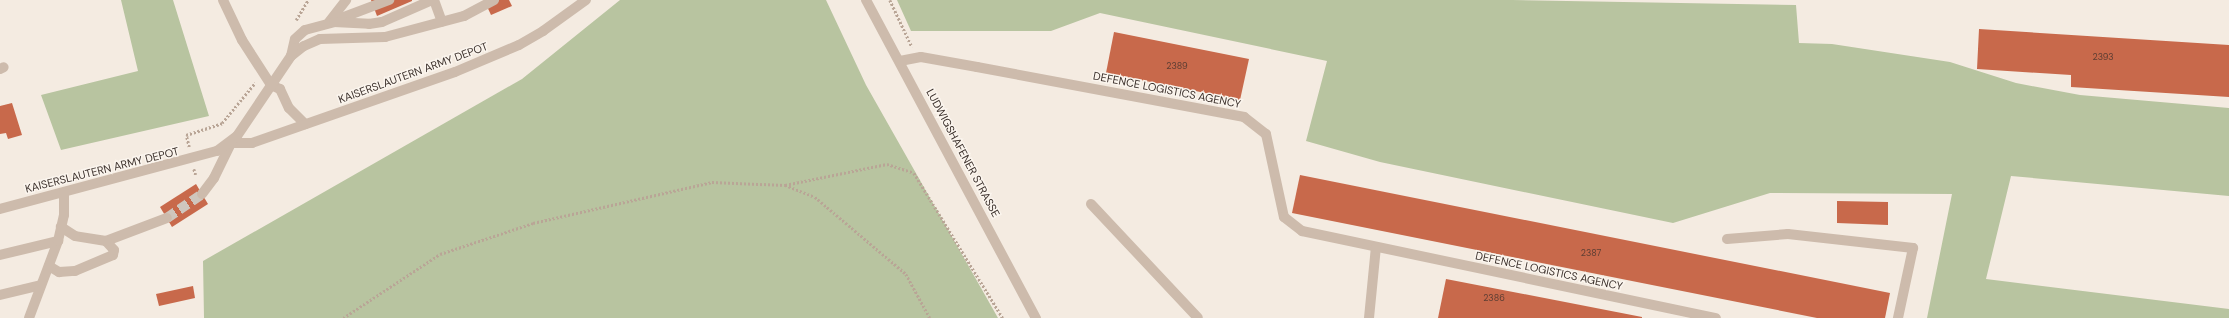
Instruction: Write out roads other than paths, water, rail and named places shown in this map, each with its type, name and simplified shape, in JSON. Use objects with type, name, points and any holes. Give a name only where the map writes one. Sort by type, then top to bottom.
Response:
[{"type":"street","points":[[224,0],[242,40],[271,85],[280,89],[289,108],[305,124]]},
{"type":"street","points":[[328,23],[346,0]]},
{"type":"street","points":[[328,23],[372,0]]},
{"type":"street","points":[[328,23],[389,0]]},
{"type":"street","points":[[433,0],[442,22]]},
{"type":"street","name":"KAISERSLAUTERN ARMY DEPOT","points":[[0,209],[211,154],[231,143],[292,56],[295,39],[300,34],[312,27],[328,23],[376,24],[433,0]]},
{"type":"street","points":[[292,56],[304,46],[320,39],[381,38],[464,16],[494,0]]},
{"type":"street","name":"KAISERSLAUTERN ARMY DEPOT","points":[[231,143],[252,143],[455,72],[495,56],[543,32],[586,0]]},
{"type":"street","name":"LUDWIGSHAFENER STRASSE","points":[[866,0],[900,61],[1036,318]]},
{"type":"street","name":"DEFENCE LOGISTICS AGENCY","points":[[900,61],[917,58],[1244,117],[1266,134],[1284,217],[1302,231],[1716,318]]},
{"type":"street","points":[[202,194],[214,178],[231,143]]},
{"type":"street","points":[[29,318],[58,241],[61,227],[64,192]]},
{"type":"street","points":[[1091,204],[1198,318]]},
{"type":"street","points":[[61,227],[75,236],[106,242],[167,218]]},
{"type":"street","points":[[1727,239],[1788,234],[1913,248],[1898,318]]},
{"type":"street","points":[[0,255],[58,241]]},
{"type":"street","points":[[49,266],[68,272],[94,265],[113,255],[114,250],[106,242]]},
{"type":"street","points":[[1369,318],[1376,247]]},
{"type":"street","points":[[0,295],[41,285]]},
{"type":"tunnel","points":[[167,218],[202,194]]}]
